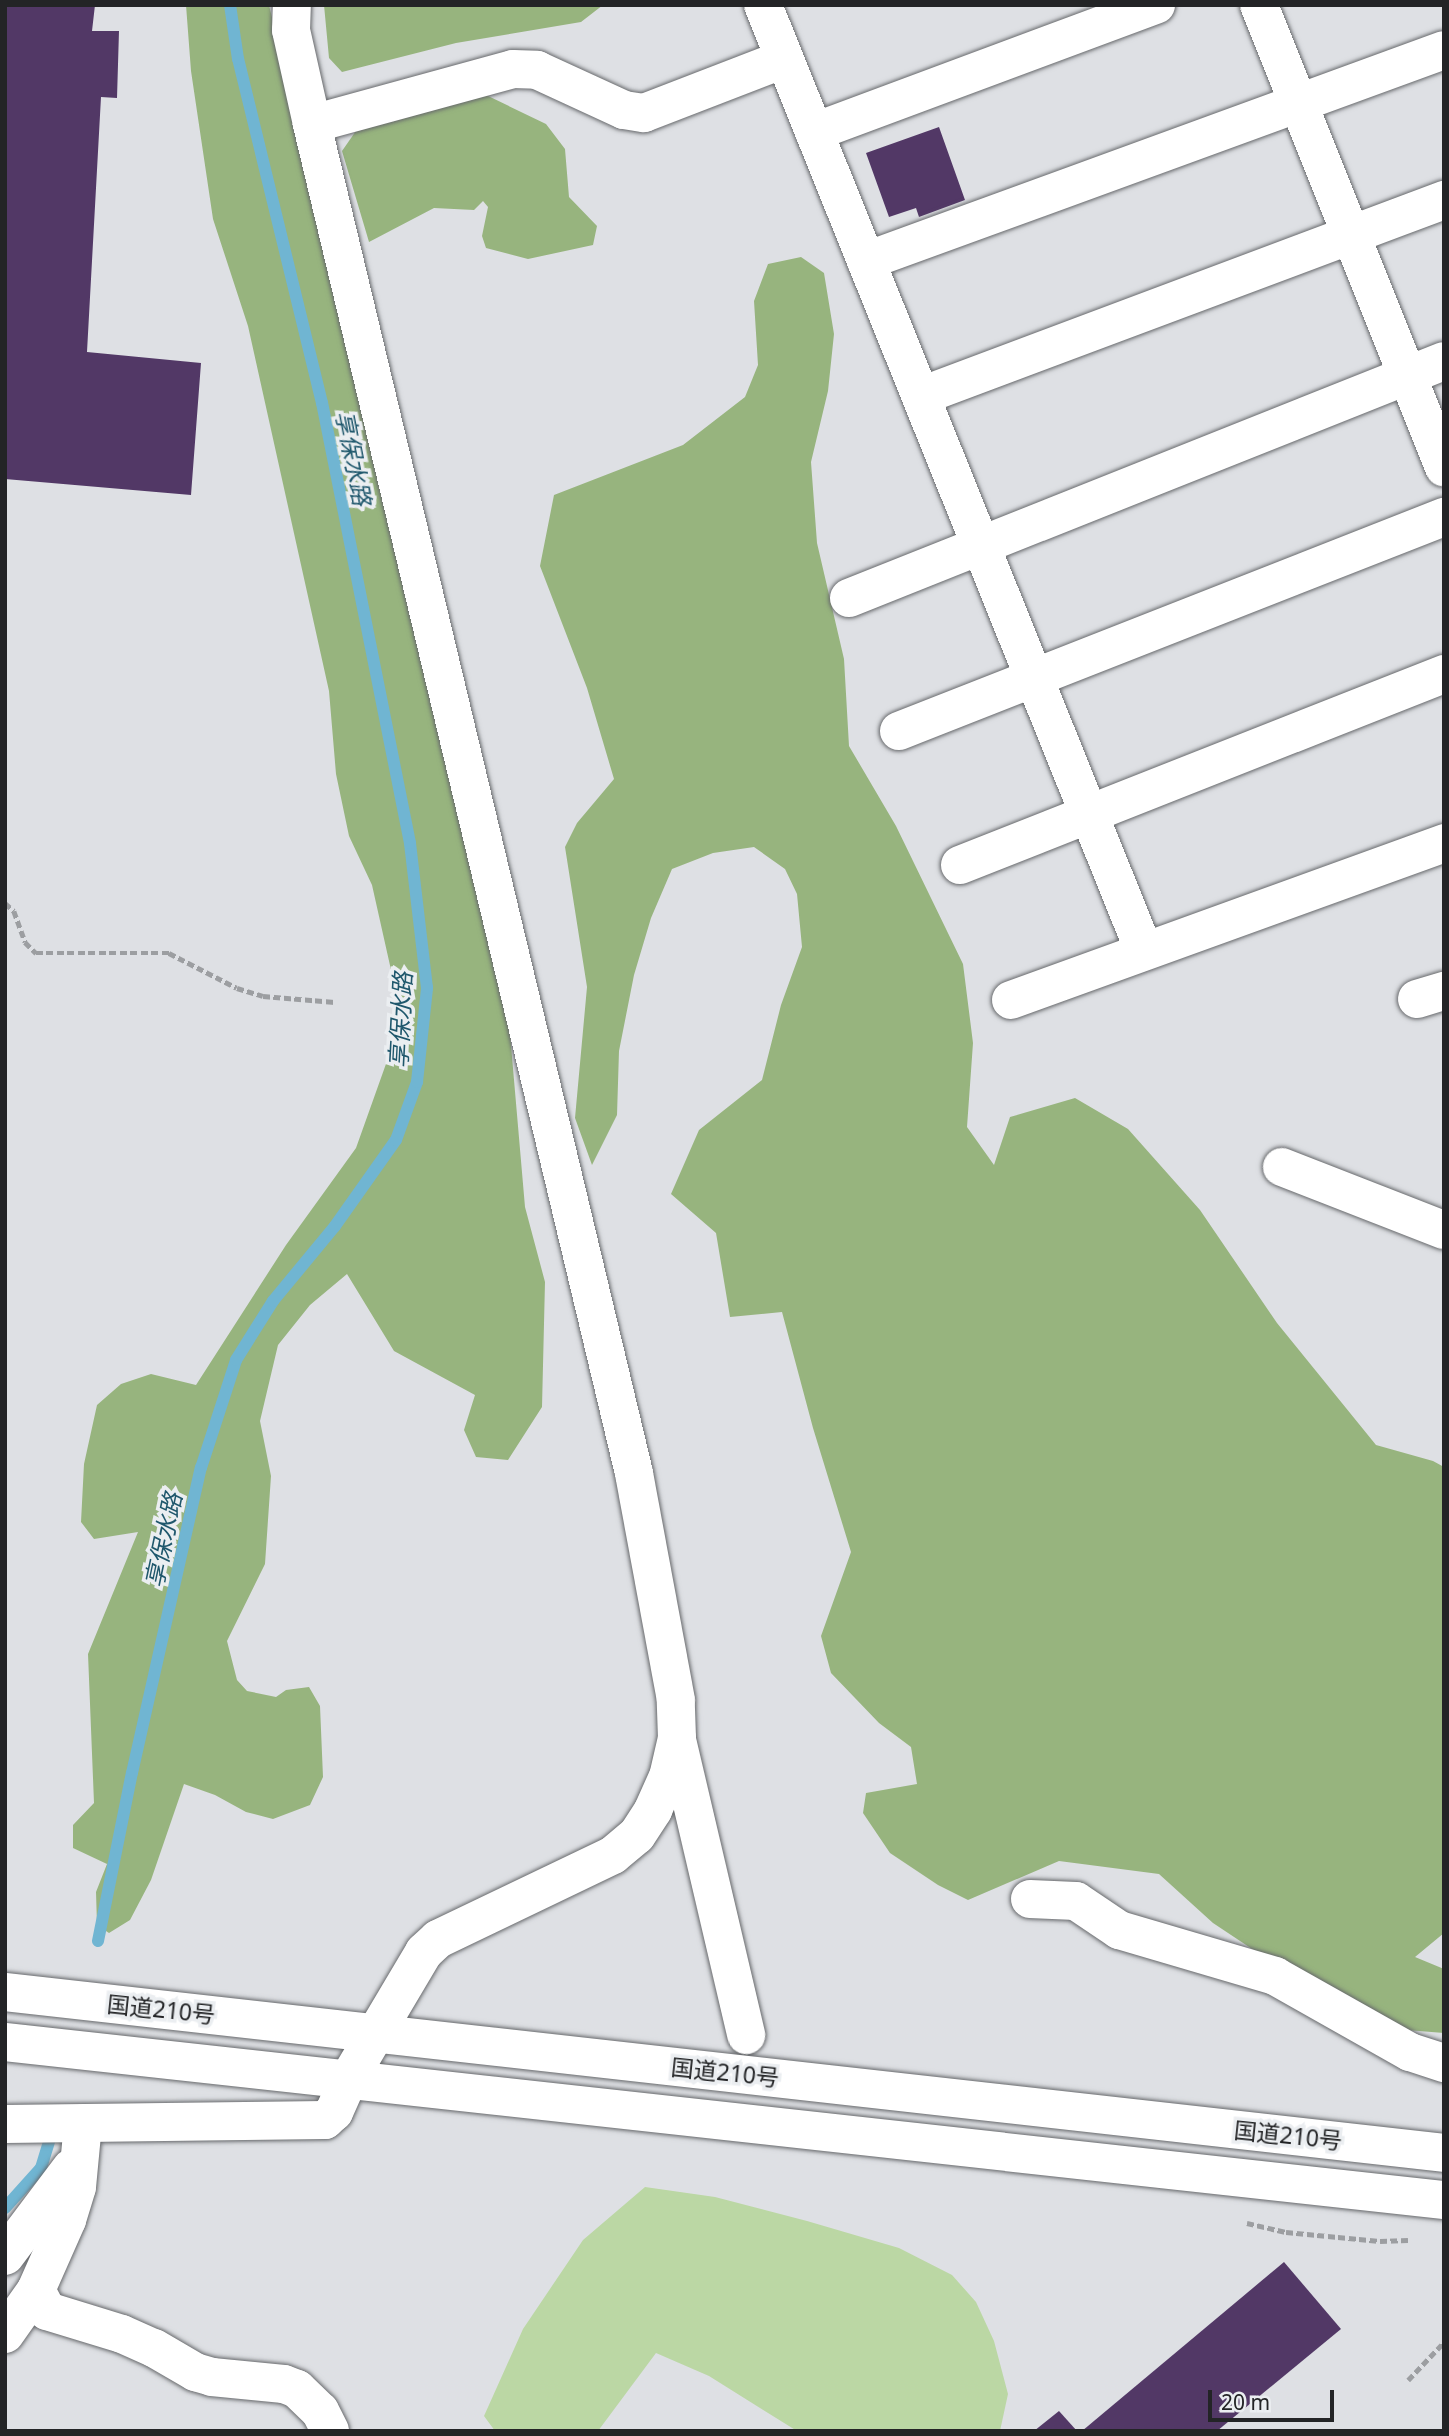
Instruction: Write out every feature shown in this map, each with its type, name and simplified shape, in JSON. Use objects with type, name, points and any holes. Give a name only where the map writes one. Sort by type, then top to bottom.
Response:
[{"type":"main road","points":[[292,5],[291,30],[312,124],[634,1473],[676,1700],[677,1738],[747,2035]]},
{"type":"main road","points":[[763,5],[1144,951]]},
{"type":"main road","points":[[814,132],[1156,5]]},
{"type":"main road","points":[[1259,5],[1444,467]]},
{"type":"main road","points":[[866,261],[1444,50]]},
{"type":"main road","points":[[312,124],[513,69],[537,70],[624,110],[644,113],[784,59]]},
{"type":"main road","points":[[920,396],[1444,200]]},
{"type":"main road","points":[[849,598],[1444,361]]},
{"type":"main road","points":[[899,731],[1444,517]]},
{"type":"main road","points":[[960,865],[1444,674]]},
{"type":"main road","points":[[1011,1000],[1444,843]]},
{"type":"main road","points":[[1282,1167],[1444,1230]]},
{"type":"main road","points":[[5,2124],[81,2139],[325,2120],[334,2112],[348,2080],[424,1952],[439,1939],[613,1855],[637,1835],[653,1810],[668,1777],[677,1738]]},
{"type":"main road","points":[[1030,1899],[1076,1901],[1119,1930],[1275,1976],[1410,2052],[1438,2062]]},
{"type":"main road","name":"国道210号","points":[[5,1992],[1444,2153]]},
{"type":"main road","name":"国道210号","points":[[5,2042],[1444,2200]]},
{"type":"main road","points":[[5,2256],[55,2192],[81,2139]]},
{"type":"main road","points":[[5,2334],[36,2290],[67,2220],[77,2187],[81,2139]]},
{"type":"main road","points":[[36,2290],[47,2311],[122,2334],[195,2372],[212,2377],[284,2384],[298,2389],[320,2411],[330,2431]]},
{"type":"path","points":[[5,903],[14,911],[25,942],[36,953],[169,953],[224,982],[256,993],[277,999],[335,1002]]},
{"type":"path","points":[[1408,2380],[1444,2342]]},
{"type":"green space","points":[[186,5],[269,5],[507,999],[525,1207],[545,1282],[542,1407],[508,1460],[476,1457],[464,1430],[475,1395],[394,1351],[347,1274],[310,1305],[278,1345],[260,1421],[271,1476],[265,1564],[227,1641],[237,1680],[247,1691],[276,1697],[286,1690],[309,1687],[320,1706],[323,1777],[310,1805],[273,1819],[246,1812],[215,1795],[184,1784],[151,1880],[130,1920],[109,1933],[97,1925],[96,1892],[107,1864],[73,1848],[73,1825],[94,1803],[88,1654],[138,1532],[94,1539],[81,1522],[84,1464],[97,1405],[121,1384],[151,1374],[196,1385],[286,1245],[356,1148],[402,1019],[372,885],[349,836],[336,774],[329,691],[248,326],[213,219],[191,71]]},
{"type":"green space","points":[[324,5],[603,5],[581,22],[456,43],[342,72],[329,58]]},
{"type":"green space","points":[[486,95],[546,124],[565,149],[569,197],[597,226],[593,245],[528,259],[486,248],[482,236],[488,207],[483,201],[474,210],[434,208],[369,242],[342,151],[358,128]]},
{"type":"green space","points":[[801,257],[824,273],[834,334],[828,391],[811,462],[817,543],[844,659],[849,746],[896,826],[963,964],[973,1043],[967,1127],[994,1165],[1010,1117],[1075,1098],[1128,1129],[1200,1210],[1277,1323],[1376,1445],[1433,1461],[1444,1467],[1444,1933],[1415,1957],[1444,1969],[1444,2033],[1394,2029],[1279,1967],[1213,1923],[1159,1874],[1059,1861],[968,1900],[938,1885],[890,1853],[863,1813],[866,1793],[917,1784],[911,1747],[879,1723],[831,1673],[821,1636],[851,1552],[813,1428],[782,1312],[730,1317],[716,1233],[671,1194],[699,1130],[762,1080],[781,1005],[802,947],[797,894],[785,869],[754,847],[713,853],[672,869],[651,918],[634,975],[619,1051],[617,1115],[592,1165],[575,1118],[587,987],[565,847],[577,823],[614,779],[587,688],[540,566],[554,495],[683,445],[745,397],[758,365],[754,301],[768,264]]},
{"type":"green space","points":[[645,2187],[715,2197],[807,2221],[899,2248],[952,2275],[976,2302],[994,2341],[1008,2394],[1000,2431],[797,2431],[709,2376],[656,2353],[598,2431],[495,2431],[484,2416],[523,2329],[583,2240]]},
{"type":"building","points":[[5,5],[95,5],[92,31],[119,31],[117,98],[101,97],[87,352],[201,363],[191,495],[5,479]]},
{"type":"building","points":[[939,127],[965,200],[919,217],[916,208],[889,217],[866,153]]},
{"type":"building","points":[[1284,2262],[1341,2329],[1217,2431],[1082,2431]]},
{"type":"building","points":[[1059,2411],[1077,2431],[1034,2431]]},
{"type":"waterway","name":"享保水路","points":[[98,1941],[132,1773],[201,1468],[236,1360],[273,1301],[335,1226],[396,1140],[417,1082],[427,988],[410,843],[322,403],[238,59],[230,5]]},
{"type":"waterway","name":"享保水路","points":[[5,2208],[41,2168],[50,2138]]}]
